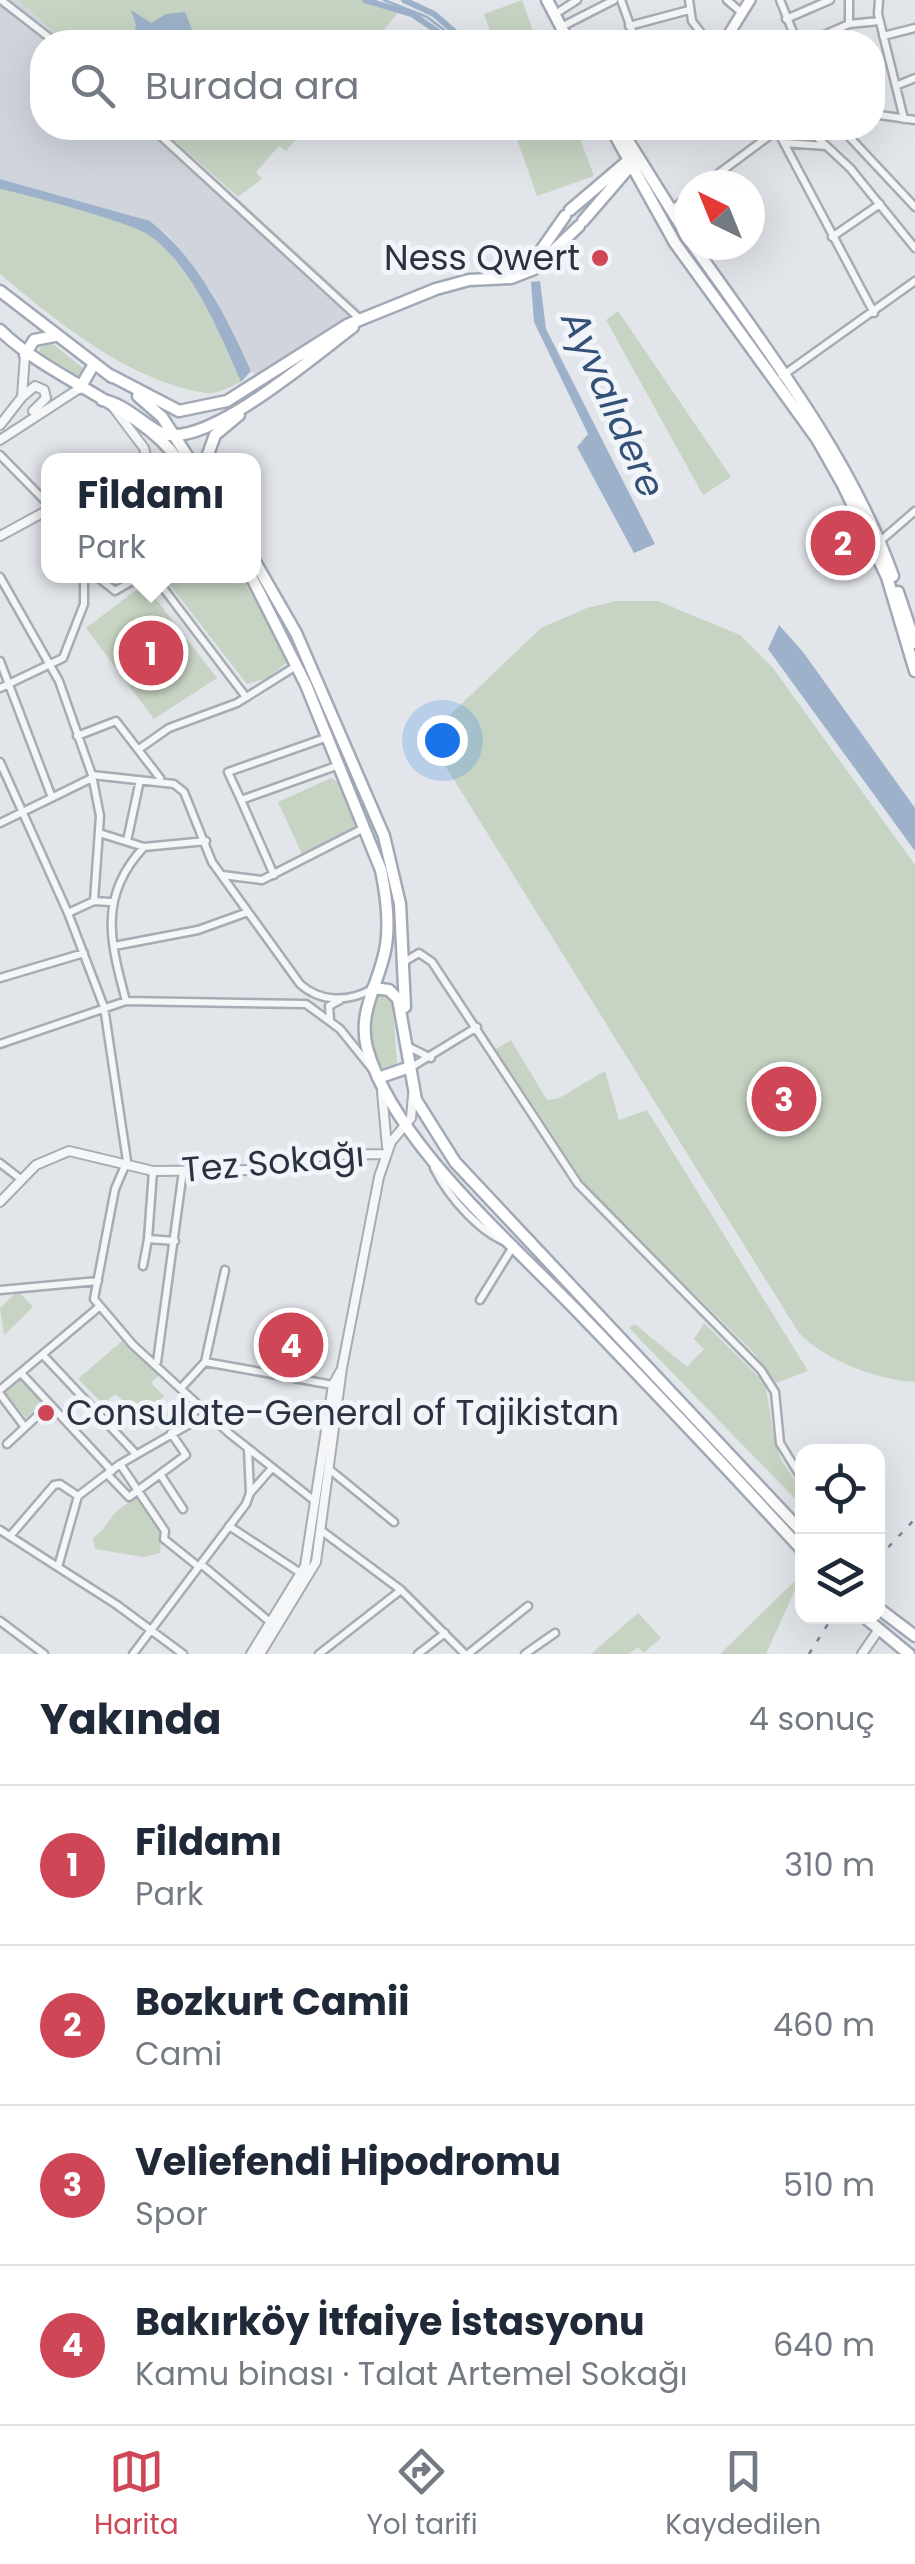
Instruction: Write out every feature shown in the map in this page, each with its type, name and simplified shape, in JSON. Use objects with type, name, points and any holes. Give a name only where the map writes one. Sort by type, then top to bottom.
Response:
[{"type":"main road","points":[[731,30],[750,0]]},
{"type":"main road","points":[[554,4],[569,30]]},
{"type":"main road","points":[[554,4],[566,30]]},
{"type":"main road","points":[[491,277],[511,278],[534,269],[580,224],[608,184],[619,140]]},
{"type":"main road","points":[[623,140],[637,178],[675,243],[817,440],[876,544],[915,671]]},
{"type":"main road","points":[[110,375],[168,408],[184,412],[244,393],[334,331],[436,289],[491,277],[537,256],[568,213],[608,184],[631,161]]},
{"type":"main road","points":[[631,161],[675,218]]},
{"type":"main road","points":[[608,184],[637,178]]},
{"type":"main road","points":[[568,213],[570,226],[580,224]]},
{"type":"main road","points":[[704,260],[830,446],[876,544],[915,643]]},
{"type":"main road","points":[[0,290],[162,417],[186,453]]},
{"type":"main road","points":[[208,453],[214,435],[362,321]]},
{"type":"main road","points":[[0,330],[25,355],[107,404],[172,453]]},
{"type":"main road","points":[[25,355],[34,340],[56,336]]},
{"type":"main road","points":[[80,388],[94,364]]},
{"type":"main road","points":[[107,404],[123,406],[162,433],[175,435],[253,403]]},
{"type":"main road","points":[[210,406],[215,421]]},
{"type":"main road","points":[[261,572],[296,633],[384,836],[400,904],[408,1068],[430,1126],[481,1192],[795,1525]]},
{"type":"main road","points":[[255,583],[297,665],[340,765],[366,828],[386,896],[386,946],[364,1030],[372,1064],[405,1126],[795,1543]]},
{"type":"main road","points":[[373,988],[395,993],[405,1018]]},
{"type":"main road","points":[[378,1078],[408,1068]]},
{"type":"main road","points":[[885,1613],[911,1633]]},
{"type":"main road","points":[[870,1624],[909,1654]]},
{"type":"main road","points":[[877,1632],[886,1626],[911,1633]]},
{"type":"street","points":[[0,0],[39,30]]},
{"type":"street","points":[[554,4],[577,0]]},
{"type":"street","points":[[567,24],[618,0],[631,30]]},
{"type":"street","points":[[689,0],[688,10],[700,30]]},
{"type":"street","points":[[728,0],[742,13]]},
{"type":"street","points":[[780,0],[791,30]]},
{"type":"street","points":[[786,19],[830,0]]},
{"type":"street","points":[[849,0],[849,24]]},
{"type":"street","points":[[879,0],[881,30]]},
{"type":"street","points":[[629,26],[688,10]]},
{"type":"street","points":[[835,30],[849,24],[879,21]]},
{"type":"street","points":[[885,36],[915,28]]},
{"type":"street","points":[[885,42],[904,118]]},
{"type":"street","points":[[898,84],[915,78]]},
{"type":"street","points":[[885,116],[915,120]]},
{"type":"street","points":[[165,140],[362,321]]},
{"type":"street","points":[[723,170],[762,140]]},
{"type":"street","points":[[783,140],[874,313]]},
{"type":"street","points":[[820,140],[915,248]]},
{"type":"street","points":[[852,140],[915,207]]},
{"type":"street","points":[[785,143],[827,146]]},
{"type":"street","points":[[832,237],[880,204]]},
{"type":"street","points":[[670,211],[675,207]]},
{"type":"street","points":[[782,377],[915,281]]},
{"type":"street","points":[[22,397],[25,355]]},
{"type":"street","points":[[0,425],[35,386],[44,390],[46,398],[12,431]]},
{"type":"street","points":[[0,440],[80,388]]},
{"type":"street","points":[[107,404],[145,453]]},
{"type":"street","points":[[0,455],[41,499]]},
{"type":"street","points":[[0,536],[41,511]]},
{"type":"street","points":[[876,544],[915,511]]},
{"type":"street","points":[[0,577],[51,667],[92,776],[100,816],[94,900]]},
{"type":"street","points":[[0,688],[51,667],[72,643],[84,604],[84,583]]},
{"type":"street","points":[[106,583],[115,590],[128,583]]},
{"type":"street","points":[[159,583],[246,697]]},
{"type":"street","points":[[0,662],[51,795]]},
{"type":"street","points":[[138,749],[169,728],[246,697],[297,665]]},
{"type":"street","points":[[77,736],[116,721],[161,780],[184,792],[222,875],[313,996],[342,999]]},
{"type":"street","points":[[274,875],[228,772],[328,737]]},
{"type":"street","points":[[0,762],[68,913],[104,1007],[126,1164],[116,1189],[94,1298],[132,1344],[248,1448],[320,1502]]},
{"type":"street","points":[[241,800],[340,765]]},
{"type":"street","points":[[0,823],[92,776],[161,780]]},
{"type":"street","points":[[127,841],[140,780]]},
{"type":"street","points":[[222,875],[262,880],[366,828]]},
{"type":"street","points":[[98,834],[144,847],[206,841]]},
{"type":"street","points":[[126,1000],[114,946],[110,902],[127,865],[144,847]]},
{"type":"street","points":[[68,913],[94,900],[110,902]]},
{"type":"street","points":[[114,946],[198,930],[248,912]]},
{"type":"street","points":[[0,978],[84,953]]},
{"type":"street","points":[[403,963],[419,953],[426,955],[578,1184],[762,1370],[775,1392],[780,1442],[795,1467]]},
{"type":"street","points":[[330,1020],[329,1006],[373,988]]},
{"type":"street","points":[[306,1004],[313,996]]},
{"type":"street","points":[[1,1040],[126,1000],[306,1004],[330,1020],[378,1078],[387,1108],[387,1154]]},
{"type":"street","points":[[408,1068],[432,1058],[477,1028]]},
{"type":"street","points":[[407,1046],[432,1058]]},
{"type":"street","points":[[252,1654],[306,1577],[322,1531],[320,1502],[329,1469],[342,1368],[378,1177],[413,1107],[413,1088]]},
{"type":"street","name":"Tez Sokağı","points":[[0,1202],[36,1165],[69,1151],[153,1171],[258,1170],[326,1155],[387,1154]]},
{"type":"street","points":[[0,1163],[22,1180]]},
{"type":"street","points":[[156,1362],[183,1170]]},
{"type":"street","points":[[143,1266],[153,1171]]},
{"type":"street","points":[[148,1239],[176,1241]]},
{"type":"street","points":[[480,1300],[514,1246]]},
{"type":"street","points":[[182,1387],[205,1362],[224,1270]]},
{"type":"street","points":[[0,1290],[98,1281]]},
{"type":"street","points":[[24,1426],[0,1392],[99,1307]]},
{"type":"street","points":[[42,1355],[136,1454]]},
{"type":"street","points":[[205,1362],[333,1385]]},
{"type":"street","points":[[306,1577],[320,1502],[333,1385],[342,1368]]},
{"type":"street","points":[[20,1372],[129,1497],[186,1455],[171,1433]]},
{"type":"street","points":[[6,1444],[48,1405]]},
{"type":"street","points":[[58,1567],[78,1496],[120,1464],[209,1413]]},
{"type":"street","points":[[248,1448],[250,1493]]},
{"type":"street","points":[[120,1464],[165,1531],[164,1540],[274,1624]]},
{"type":"street","points":[[134,1654],[272,1468]]},
{"type":"street","points":[[329,1469],[394,1522]]},
{"type":"street","points":[[160,1474],[183,1509]]},
{"type":"street","points":[[12,1535],[54,1485],[60,1484],[78,1496]]},
{"type":"street","points":[[229,1526],[306,1577]]},
{"type":"street","points":[[0,1530],[184,1654]]},
{"type":"street","points":[[322,1531],[401,1590],[467,1654],[528,1606]]},
{"type":"street","points":[[319,1654],[401,1590]]},
{"type":"street","points":[[0,1621],[44,1654]]},
{"type":"street","points":[[260,1654],[274,1624]]},
{"type":"street","points":[[862,1654],[877,1632]]},
{"type":"street","points":[[418,1654],[445,1633]]},
{"type":"street","points":[[525,1654],[555,1633]]},
{"type":"shaded area","points":[[0,0],[18,0],[52,30],[30,30],[30,140],[173,140],[360,310],[258,376],[251,371],[210,290],[169,236],[150,221],[0,179]]},
{"type":"green space","points":[[18,0],[365,0],[400,10],[384,30],[52,30]]},
{"type":"green space","points":[[522,0],[533,30],[490,30],[484,14]]},
{"type":"green space","points":[[174,140],[295,140],[286,151],[279,146],[256,172],[262,179],[238,197]]},
{"type":"green space","points":[[517,140],[580,140],[594,176],[537,196]]},
{"type":"green space","points":[[0,189],[54,202],[147,234],[191,281],[241,382],[209,393],[148,376],[95,347],[46,311],[0,274]]},
{"type":"green space","points":[[618,311],[731,477],[703,495],[606,320]]},
{"type":"green space","points":[[49,341],[83,368],[79,378],[39,356],[40,342]]},
{"type":"green space","points":[[168,583],[245,583],[290,660],[267,678],[247,684]]},
{"type":"green space","points":[[144,584],[217,678],[154,719],[86,628]]},
{"type":"green space","points":[[616,601],[658,601],[740,635],[773,668],[915,865],[915,1382],[852,1367],[822,1352],[799,1333],[446,767],[443,753],[430,734],[541,628],[587,608]]},
{"type":"green space","points":[[331,778],[338,782],[360,829],[303,856],[278,802]]},
{"type":"green space","points":[[386,992],[392,998],[397,1063],[383,1072],[369,1033],[375,995]]},
{"type":"green space","points":[[511,1040],[547,1100],[559,1098],[605,1071],[619,1120],[647,1110],[808,1371],[776,1383],[753,1352],[586,1186],[496,1049]]},
{"type":"green space","points":[[18,1291],[33,1307],[4,1335],[0,1308]]},
{"type":"green space","points":[[704,1323],[765,1383],[774,1437],[781,1460],[795,1481],[795,1499],[629,1328],[635,1324],[687,1367],[704,1349],[694,1339]]},
{"type":"green space","points":[[123,1340],[161,1373],[151,1383],[164,1396],[158,1402],[171,1415],[156,1428],[115,1394],[103,1404],[78,1379]]},
{"type":"green space","points":[[23,1378],[44,1403],[26,1418],[5,1393]]},
{"type":"green space","points":[[138,1498],[162,1532],[160,1553],[144,1557],[95,1549],[93,1538],[121,1507]]},
{"type":"green space","points":[[795,1581],[795,1590],[766,1654],[720,1654]]},
{"type":"green space","points":[[638,1613],[661,1638],[644,1653],[638,1647],[629,1654],[591,1654]]},
{"type":"water","points":[[131,10],[151,23],[166,14],[185,12],[192,30],[135,30]]},
{"type":"water","points":[[0,179],[150,221],[196,271],[221,309],[251,371],[241,382],[191,281],[147,234],[99,216],[0,189]]},
{"type":"water","points":[[540,281],[546,329],[655,544],[634,553],[577,447],[588,434],[534,322],[531,282]]},
{"type":"water","points":[[779,625],[803,652],[915,808],[915,851],[768,649]]},
{"type":"waterway","name":"Ayvalıdere","points":[[365,0],[412,14],[435,30]]},
{"type":"waterway","name":"Ayvalıdere","points":[[384,0],[427,17],[444,30]]},
{"type":"waterway","points":[[404,0],[434,14],[452,30]]},
{"type":"railway","points":[[885,1551],[915,1519]]},
{"type":"railway","points":[[809,1654],[828,1624]]},
{"type":"place","name":"Ness Qwert","points":[[600,258]]},
{"type":"place","name":"Bozkurt Camii","points":[[843,543]]},
{"type":"place","name":"Fildamı","points":[[151,653]]},
{"type":"place","name":"Veliefendi Hipodromu","points":[[784,1099]]},
{"type":"place","name":"Bakırköy İtfaiye İstasyonu","points":[[291,1345]]},
{"type":"place","name":"Consulate-General of Tajikistan","points":[[46,1413]]}]
